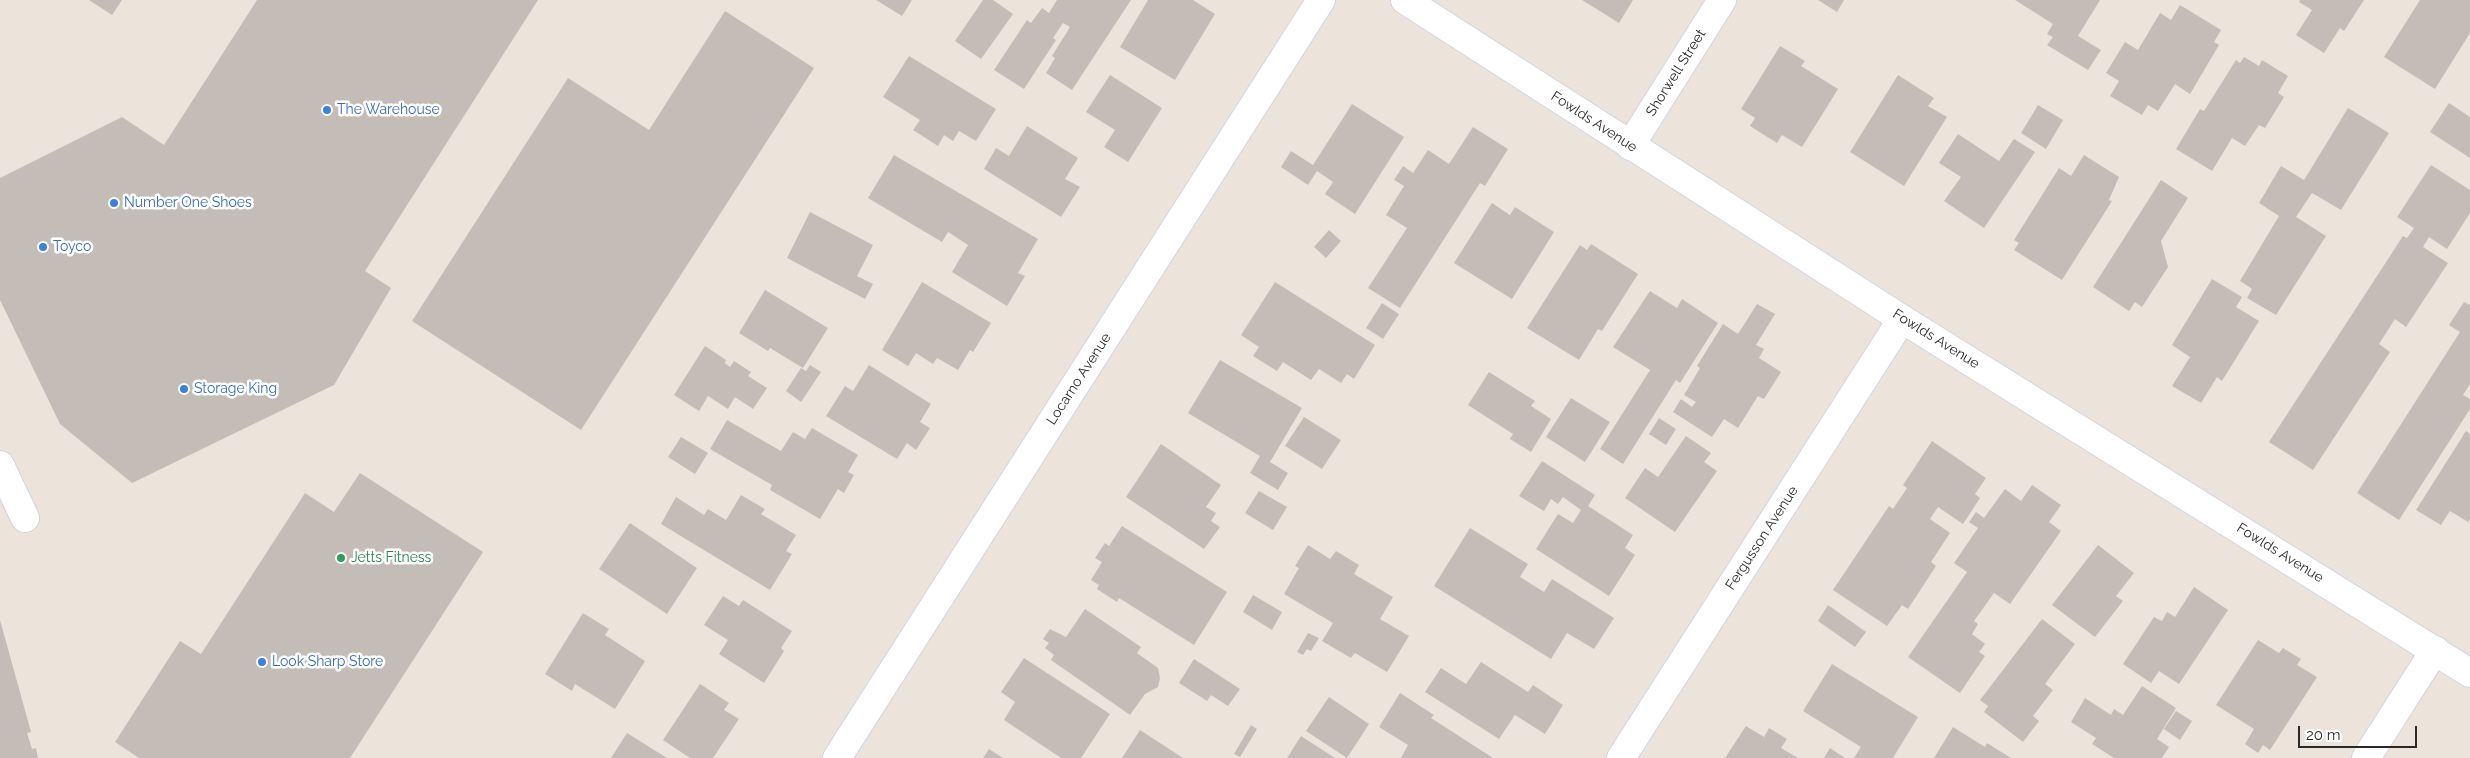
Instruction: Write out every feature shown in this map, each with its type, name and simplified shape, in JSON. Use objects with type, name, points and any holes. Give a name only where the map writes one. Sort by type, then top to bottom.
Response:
[{"type":"street","name":"Locarno Avenue","points":[[837,758],[1321,0]]},
{"type":"street","name":"Fowlds Avenue","points":[[1406,0],[1630,146],[1902,318],[2470,672]]},
{"type":"street","name":"Shorwell Street","points":[[1630,146],[1722,0]]},
{"type":"street","name":"Fergusson Avenue","points":[[1621,758],[1902,318]]},
{"type":"street","points":[[0,465],[25,518]]},
{"type":"street","points":[[2366,758],[2435,650]]},
{"type":"building","points":[[89,0],[122,0],[112,15]]},
{"type":"building","points":[[257,0],[538,0],[365,271],[391,288],[334,385],[132,483],[60,424],[0,300],[0,178],[122,117],[164,145]]},
{"type":"building","points":[[876,0],[912,0],[902,16]]},
{"type":"building","points":[[983,0],[993,0],[1013,14],[981,59],[955,41]]},
{"type":"building","points":[[1057,0],[1131,0],[1072,90],[1046,73],[1055,58],[1052,56],[1070,27],[1063,23],[1053,38],[1056,40],[1024,89],[994,70],[1027,20],[1031,23],[1042,8],[1049,13]]},
{"type":"building","points":[[1148,0],[1193,0],[1215,14],[1175,80],[1120,47]]},
{"type":"building","points":[[1582,0],[1633,0],[1619,23]]},
{"type":"building","points":[[1818,0],[1844,0],[1837,12]]},
{"type":"building","points":[[2015,0],[2100,0],[2078,36],[2101,50],[2088,70],[2047,45],[2053,37],[2047,34],[2053,24]]},
{"type":"building","points":[[2300,0],[2364,0],[2344,31],[2340,28],[2324,53],[2296,35],[2312,10],[2299,2]]},
{"type":"building","points":[[2420,0],[2470,0],[2470,33],[2435,89],[2384,57]]},
{"type":"building","points":[[2180,5],[2221,30],[2214,42],[2219,45],[2190,94],[2175,84],[2158,111],[2148,105],[2142,115],[2110,96],[2119,81],[2106,73],[2125,42],[2138,50],[2160,13],[2171,20]]},
{"type":"building","points":[[725,11],[814,68],[581,430],[412,321],[568,78],[649,130]]},
{"type":"building","points":[[1780,46],[1805,61],[1801,66],[1838,89],[1802,147],[1782,135],[1777,143],[1750,126],[1755,118],[1741,109]]},
{"type":"building","points":[[909,56],[996,109],[976,141],[959,131],[953,141],[944,135],[938,146],[913,130],[920,120],[883,97]]},
{"type":"building","points":[[2244,57],[2259,66],[2262,60],[2288,76],[2278,93],[2284,97],[2265,128],[2259,125],[2245,146],[2232,138],[2212,171],[2176,149],[2200,109],[2204,111],[2236,60],[2240,63]]},
{"type":"building","points":[[1110,75],[1162,108],[1128,162],[1104,147],[1115,130],[1086,112]]},
{"type":"building","points":[[1898,75],[1934,98],[1928,106],[1947,117],[1904,186],[1850,152]]},
{"type":"building","points":[[2449,103],[2470,117],[2470,158],[2430,132]]},
{"type":"building","points":[[1352,104],[1404,137],[1355,214],[1325,194],[1333,182],[1317,171],[1308,185],[1281,167],[1291,151],[1313,165]]},
{"type":"building","points":[[2038,105],[2063,120],[2046,149],[2021,133]]},
{"type":"building","points":[[2348,108],[2389,133],[2341,210],[2312,193],[2296,217],[2326,236],[2276,315],[2247,298],[2252,289],[2240,281],[2279,216],[2259,203],[2281,166],[2304,180]]},
{"type":"building","points":[[1027,126],[1078,158],[1065,179],[1080,187],[1061,217],[984,169],[996,148],[1009,156]]},
{"type":"building","points":[[1473,127],[1508,149],[1485,186],[1480,183],[1400,308],[1368,288],[1407,228],[1386,215],[1404,186],[1394,180],[1403,166],[1413,173],[1428,150],[1449,164]]},
{"type":"building","points":[[1958,134],[1999,161],[2014,139],[2035,152],[1984,228],[1944,201],[1961,177],[1939,163]]},
{"type":"building","points":[[894,155],[1038,239],[1018,273],[1025,276],[1007,306],[952,272],[968,245],[948,232],[942,242],[868,198]]},
{"type":"building","points":[[2084,155],[2119,177],[2109,200],[2112,201],[2062,280],[2014,250],[2019,243],[2014,240],[2059,168],[2071,176]]},
{"type":"building","points":[[2431,165],[2470,190],[2470,213],[2447,249],[2429,237],[2423,247],[2448,263],[2406,327],[2395,319],[2379,344],[2390,352],[2313,470],[2269,442],[2403,236],[2407,238],[2414,228],[2397,217]]},
{"type":"building","points":[[2161,180],[2188,198],[2161,241],[2168,267],[2142,307],[2135,302],[2129,311],[2093,287]]},
{"type":"building","points":[[1492,203],[1510,215],[1515,207],[1554,232],[1512,299],[1454,263]]},
{"type":"building","points":[[810,212],[873,245],[857,276],[873,284],[865,299],[787,258]]},
{"type":"building","points":[[1329,230],[1341,241],[1326,258],[1314,247]]},
{"type":"building","points":[[1591,244],[1638,274],[1602,331],[1598,329],[1579,360],[1527,328],[1580,245],[1587,250]]},
{"type":"building","points":[[2212,279],[2242,297],[2236,307],[2259,321],[2222,381],[2217,377],[2201,403],[2172,386],[2190,357],[2172,345]]},
{"type":"building","points":[[922,282],[991,323],[973,352],[970,350],[958,370],[937,358],[933,364],[916,353],[908,366],[882,350]]},
{"type":"building","points":[[1275,282],[1375,345],[1354,379],[1347,374],[1341,383],[1319,369],[1311,380],[1283,362],[1277,371],[1253,356],[1259,347],[1241,335]]},
{"type":"building","points":[[765,290],[828,328],[803,368],[770,348],[768,351],[739,333]]},
{"type":"building","points":[[1650,291],[1677,308],[1682,299],[1718,323],[1680,383],[1676,380],[1623,464],[1600,449],[1650,370],[1613,347]]},
{"type":"building","points":[[2464,302],[2470,305],[2470,384],[2463,395],[2470,399],[2470,409],[2399,520],[2357,493],[2460,332],[2449,325]]},
{"type":"building","points":[[1382,303],[1399,314],[1383,339],[1366,328]]},
{"type":"building","points":[[1757,304],[1775,314],[1756,345],[1764,349],[1759,358],[1781,372],[1764,399],[1758,396],[1738,428],[1724,419],[1712,437],[1673,412],[1681,399],[1692,407],[1696,402],[1684,395],[1700,368],[1697,366],[1723,324],[1738,334]]},
{"type":"building","points":[[705,346],[726,360],[725,363],[730,367],[734,361],[751,372],[748,376],[767,388],[753,409],[735,397],[728,409],[708,396],[699,411],[674,395]]},
{"type":"building","points":[[1220,360],[1302,408],[1270,462],[1288,473],[1278,490],[1250,473],[1260,456],[1188,413]]},
{"type":"building","points":[[810,365],[821,372],[801,402],[786,391],[801,368],[806,371]]},
{"type":"building","points":[[869,365],[931,404],[920,422],[930,428],[916,450],[907,443],[897,459],[826,416],[845,386],[853,391]]},
{"type":"building","points":[[1489,372],[1535,401],[1531,406],[1551,419],[1531,452],[1510,439],[1513,434],[1468,405]]},
{"type":"building","points":[[1571,398],[1610,422],[1585,462],[1546,437]]},
{"type":"building","points":[[1304,417],[1341,440],[1322,469],[1285,446]]},
{"type":"building","points":[[1659,418],[1676,429],[1666,445],[1649,434]]},
{"type":"building","points":[[727,420],[781,451],[793,432],[805,439],[812,428],[858,455],[848,472],[854,475],[844,493],[838,489],[820,519],[770,490],[772,485],[710,449]]},
{"type":"building","points":[[2466,431],[2470,434],[2470,519],[2468,522],[2450,511],[2441,525],[2416,510]]},
{"type":"building","points":[[1686,436],[1711,453],[1704,462],[1717,471],[1675,532],[1625,498],[1645,468],[1658,477]]},
{"type":"building","points":[[681,437],[708,453],[695,474],[668,457]]},
{"type":"building","points":[[1932,441],[1986,478],[1975,494],[1980,498],[1963,524],[1938,507],[1930,519],[1950,533],[1931,562],[1936,566],[1908,609],[1902,605],[1887,626],[1833,590],[1889,506],[1893,509],[1907,488],[1903,485]]},
{"type":"building","points":[[1161,444],[1221,485],[1206,507],[1216,513],[1211,521],[1220,527],[1204,549],[1126,497]]},
{"type":"building","points":[[1542,461],[1595,495],[1588,506],[1633,535],[1625,548],[1635,555],[1609,596],[1536,549],[1558,514],[1573,523],[1581,510],[1563,497],[1558,504],[1551,499],[1544,511],[1519,496]]},
{"type":"building","points":[[360,473],[483,552],[350,758],[139,758],[115,742],[180,641],[201,654],[305,493],[334,512]]},
{"type":"building","points":[[2032,485],[2061,505],[2049,522],[2061,531],[2010,604],[1994,593],[1974,621],[1978,624],[1972,634],[1985,644],[1979,652],[1985,656],[1960,693],[1908,657],[1967,572],[1954,563],[1978,528],[1969,522],[1976,512],[1984,518],[2005,489],[2021,501]]},
{"type":"building","points":[[1259,491],[1287,507],[1273,530],[1245,513]]},
{"type":"building","points":[[741,495],[765,509],[761,514],[796,535],[786,551],[792,554],[770,590],[661,524],[676,497],[704,515],[708,509],[726,520]]},
{"type":"building","points":[[630,523],[697,568],[667,614],[599,569]]},
{"type":"building","points":[[1122,526],[1227,592],[1194,645],[1119,598],[1117,602],[1097,589],[1099,585],[1091,580],[1102,562],[1095,558],[1105,543],[1109,546]]},
{"type":"building","points":[[1470,528],[1528,564],[1520,577],[1544,592],[1552,579],[1614,618],[1594,649],[1567,633],[1551,659],[1434,586]]},
{"type":"building","points":[[1308,545],[1330,559],[1336,551],[1359,565],[1354,574],[1393,597],[1380,619],[1409,636],[1387,672],[1355,653],[1351,658],[1322,641],[1333,623],[1284,594],[1299,568],[1295,566]]},
{"type":"building","points":[[2098,545],[2134,573],[2116,596],[2123,601],[2095,637],[2052,605]]},
{"type":"building","points":[[2194,587],[2228,610],[2179,684],[2159,671],[2151,683],[2123,664],[2154,617],[2162,621],[2167,612],[2175,617]]},
{"type":"building","points":[[1253,595],[1282,612],[1272,630],[1243,612]]},
{"type":"building","points":[[723,596],[739,606],[743,600],[792,631],[781,648],[784,651],[764,683],[719,654],[728,640],[704,625]]},
{"type":"building","points":[[1828,605],[1866,632],[1855,647],[1818,621]]},
{"type":"building","points":[[1085,609],[1141,647],[1137,653],[1158,668],[1160,678],[1158,687],[1145,694],[1130,715],[1051,660],[1054,655],[1045,648],[1049,643],[1043,639],[1050,629],[1066,637]]},
{"type":"building","points":[[583,613],[609,629],[605,635],[645,661],[615,709],[575,684],[572,691],[545,674]]},
{"type":"building","points":[[2042,619],[2075,644],[2045,684],[2053,690],[2033,716],[2039,721],[2023,742],[1984,712],[1988,706],[1980,700]]},
{"type":"building","points":[[0,620],[31,732],[27,733],[32,749],[36,748],[38,758],[0,758]]},
{"type":"building","points":[[1308,633],[1319,638],[1311,651],[1307,649],[1303,655],[1297,652]]},
{"type":"building","points":[[2258,640],[2279,653],[2283,648],[2301,659],[2297,665],[2317,677],[2270,750],[2263,745],[2258,753],[2245,744],[2254,729],[2216,705]]},
{"type":"building","points":[[1024,658],[1110,714],[1081,758],[1061,758],[1004,720],[1015,702],[1001,692]]},
{"type":"building","points":[[1194,659],[1240,689],[1228,706],[1211,695],[1207,701],[1179,683]]},
{"type":"building","points":[[1481,662],[1528,692],[1533,685],[1563,705],[1545,734],[1515,715],[1499,739],[1425,692],[1441,668],[1466,684]]},
{"type":"building","points":[[1832,664],[1918,717],[1893,758],[1854,758],[1861,747],[1803,711]]},
{"type":"building","points":[[700,684],[729,703],[724,710],[739,719],[713,758],[690,758],[663,740]]},
{"type":"building","points":[[2142,686],[2176,708],[2157,739],[2169,747],[2162,758],[2114,758],[2092,744],[2096,738],[2071,722],[2085,698],[2111,715],[2114,709],[2123,715]]},
{"type":"building","points":[[1400,693],[1434,715],[1431,718],[1493,758],[1401,758],[1408,745],[1379,727]]},
{"type":"building","points":[[1329,697],[1369,724],[1347,758],[1306,731]]},
{"type":"building","points":[[2176,711],[2192,721],[2180,740],[2164,729]]},
{"type":"building","points":[[1251,725],[1257,729],[1240,757],[1234,754]]},
{"type":"building","points":[[1746,726],[1764,737],[1769,728],[1787,739],[1781,748],[1798,758],[1725,758]]},
{"type":"building","points":[[1953,727],[1985,747],[1987,743],[2011,758],[1934,758]]},
{"type":"building","points":[[1140,730],[1183,758],[1122,758]]},
{"type":"building","points":[[627,733],[667,758],[611,758]]},
{"type":"building","points":[[1301,736],[1335,758],[1287,758]]},
{"type":"building","points":[[1830,748],[1845,758],[1824,758]]},
{"type":"building","points":[[989,749],[1003,758],[983,758]]},
{"type":"place","name":"The Warehouse","points":[[327,110]]},
{"type":"place","name":"Number One Shoes","points":[[114,203]]},
{"type":"place","name":"Toyco","points":[[43,247]]},
{"type":"place","name":"Storage King","points":[[184,389]]},
{"type":"place","name":"Jetts Fitness","points":[[341,558]]},
{"type":"place","name":"Look Sharp Store","points":[[262,662]]}]
